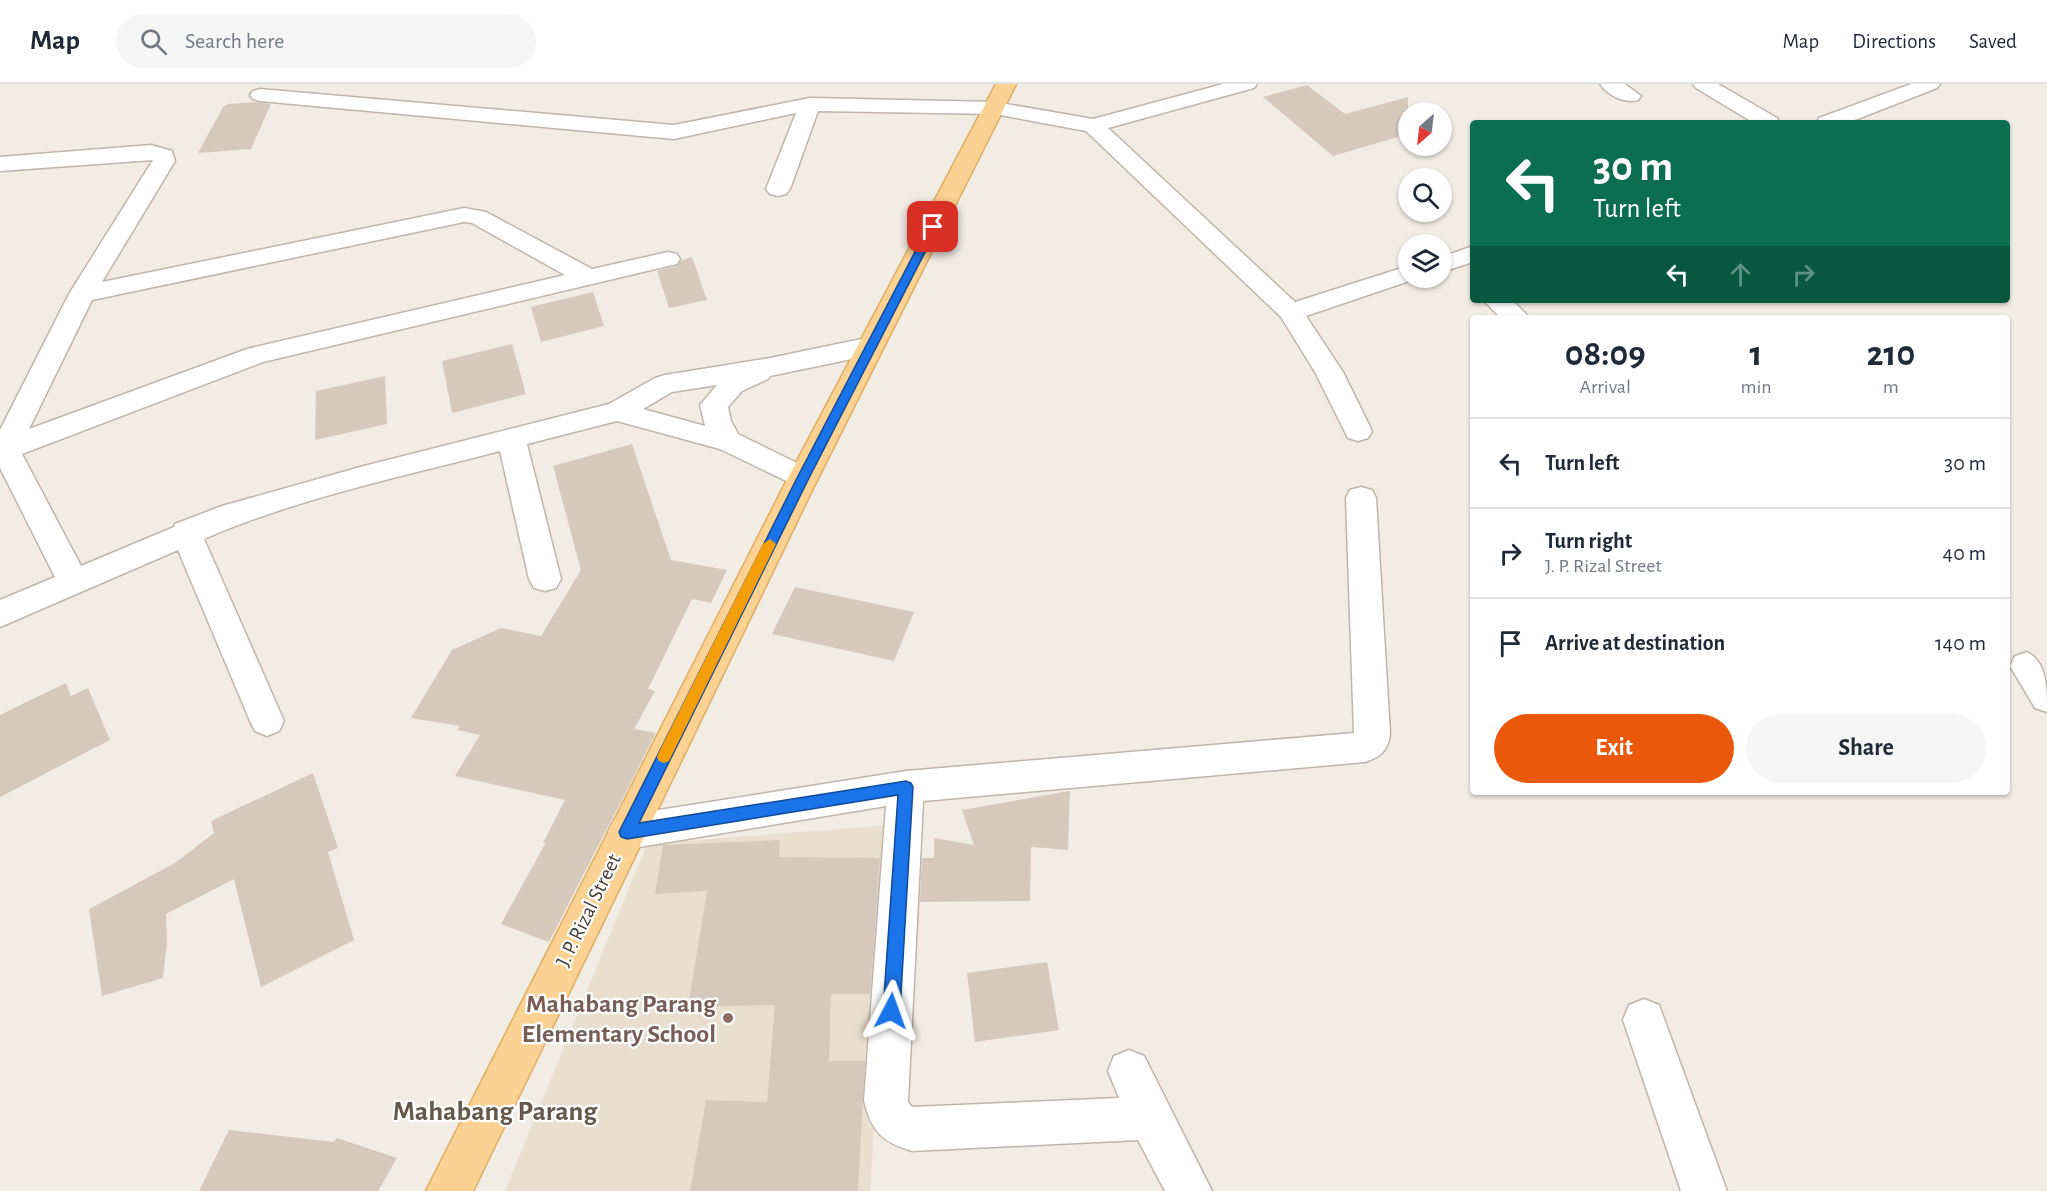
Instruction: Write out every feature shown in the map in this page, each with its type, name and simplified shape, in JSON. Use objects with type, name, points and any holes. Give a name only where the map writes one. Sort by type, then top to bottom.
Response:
[{"type":"main road","name":"J. P. Rizal Street","points":[[449,1191],[803,478],[1001,96]]},
{"type":"street","points":[[1093,126],[1247,84]]},
{"type":"street","points":[[1610,84],[1631,96]]},
{"type":"street","points":[[1703,84],[1765,120]]},
{"type":"street","points":[[1835,120],[1930,84]]},
{"type":"street","points":[[260,95],[674,132],[810,104],[1001,96],[1093,126],[1291,312],[1329,372],[1358,431]]},
{"type":"street","points":[[778,189],[810,104]]},
{"type":"street","points":[[0,164],[151,152],[164,156],[164,161],[82,294],[2,450]]},
{"type":"street","points":[[82,294],[472,215],[589,278]]},
{"type":"street","points":[[1452,261],[1470,255]]},
{"type":"street","points":[[2,450],[256,355],[668,259]]},
{"type":"street","points":[[1452,268],[1470,279]]},
{"type":"street","points":[[1291,312],[1398,277]]},
{"type":"street","points":[[1500,303],[1514,315]]},
{"type":"street","points":[[0,614],[232,514],[364,476],[618,411],[665,384],[770,367],[871,346]]},
{"type":"street","points":[[728,441],[717,421],[714,405],[732,385],[770,367]]},
{"type":"street","points":[[618,411],[666,426],[728,441],[803,478]]},
{"type":"street","points":[[511,439],[544,579]]},
{"type":"street","points":[[2,450],[73,581]]},
{"type":"street","points":[[627,832],[906,787],[1365,747],[1371,742],[1372,734],[1361,498]]},
{"type":"street","points":[[186,532],[267,721]]},
{"type":"street","points":[[2026,666],[2047,698]]},
{"type":"street","points":[[906,787],[886,1101],[889,1115],[899,1126],[912,1129],[1150,1118]]},
{"type":"street","points":[[1644,1020],[1704,1191]]},
{"type":"street","points":[[1129,1071],[1150,1118],[1189,1191]]},
{"type":"shaded area","name":"Mahabang Parang Elementary School","points":[[892,825],[870,1191],[505,1191],[647,844]]},
{"type":"building","points":[[1307,85],[1345,114],[1408,97],[1408,102],[1398,102],[1398,137],[1333,156],[1263,97]]},
{"type":"building","points":[[256,102],[271,104],[251,149],[198,153],[223,107],[228,104]]},
{"type":"building","points":[[692,257],[707,300],[669,308],[657,271],[677,266],[682,260]]},
{"type":"building","points":[[593,292],[604,326],[541,342],[531,307]]},
{"type":"building","points":[[512,344],[526,394],[452,413],[442,361]]},
{"type":"building","points":[[385,376],[387,424],[315,440],[316,391]]},
{"type":"building","points":[[632,444],[671,560],[727,570],[711,603],[692,599],[648,689],[655,691],[634,729],[656,733],[549,942],[501,924],[546,842],[543,843],[565,800],[455,776],[480,735],[457,730],[460,726],[411,718],[452,650],[501,628],[541,636],[581,570],[553,466]]},
{"type":"building","points":[[795,587],[914,612],[894,661],[772,634]]},
{"type":"building","points":[[66,683],[71,696],[88,688],[110,740],[0,797],[0,715]]},
{"type":"building","points":[[313,773],[338,848],[328,852],[354,940],[261,987],[234,879],[166,914],[167,943],[163,978],[102,996],[89,909],[175,863],[214,833],[211,821]]},
{"type":"building","points":[[1070,791],[1068,850],[1031,847],[1030,901],[920,902],[922,858],[934,858],[934,838],[974,845],[962,810]]},
{"type":"building","points":[[780,840],[779,857],[880,858],[870,994],[831,994],[829,1061],[865,1061],[858,1191],[690,1191],[706,1100],[767,1102],[775,1005],[688,1007],[707,891],[655,894],[663,845]]},
{"type":"building","points":[[1047,962],[1059,1030],[975,1042],[967,973]]},
{"type":"building","points":[[229,1130],[334,1142],[337,1138],[397,1158],[378,1191],[199,1191]]},
{"type":"slow traffic","points":[[664,757],[770,544]]},
{"type":"place","name":"Mahabang Parang Elementary School","points":[[728,1018]]},
{"type":"district","name":"Mahabang Parang","points":[[495,1110]]},
{"type":"route","points":[[891,1011],[906,787],[627,832],[803,478],[933,227]]}]
